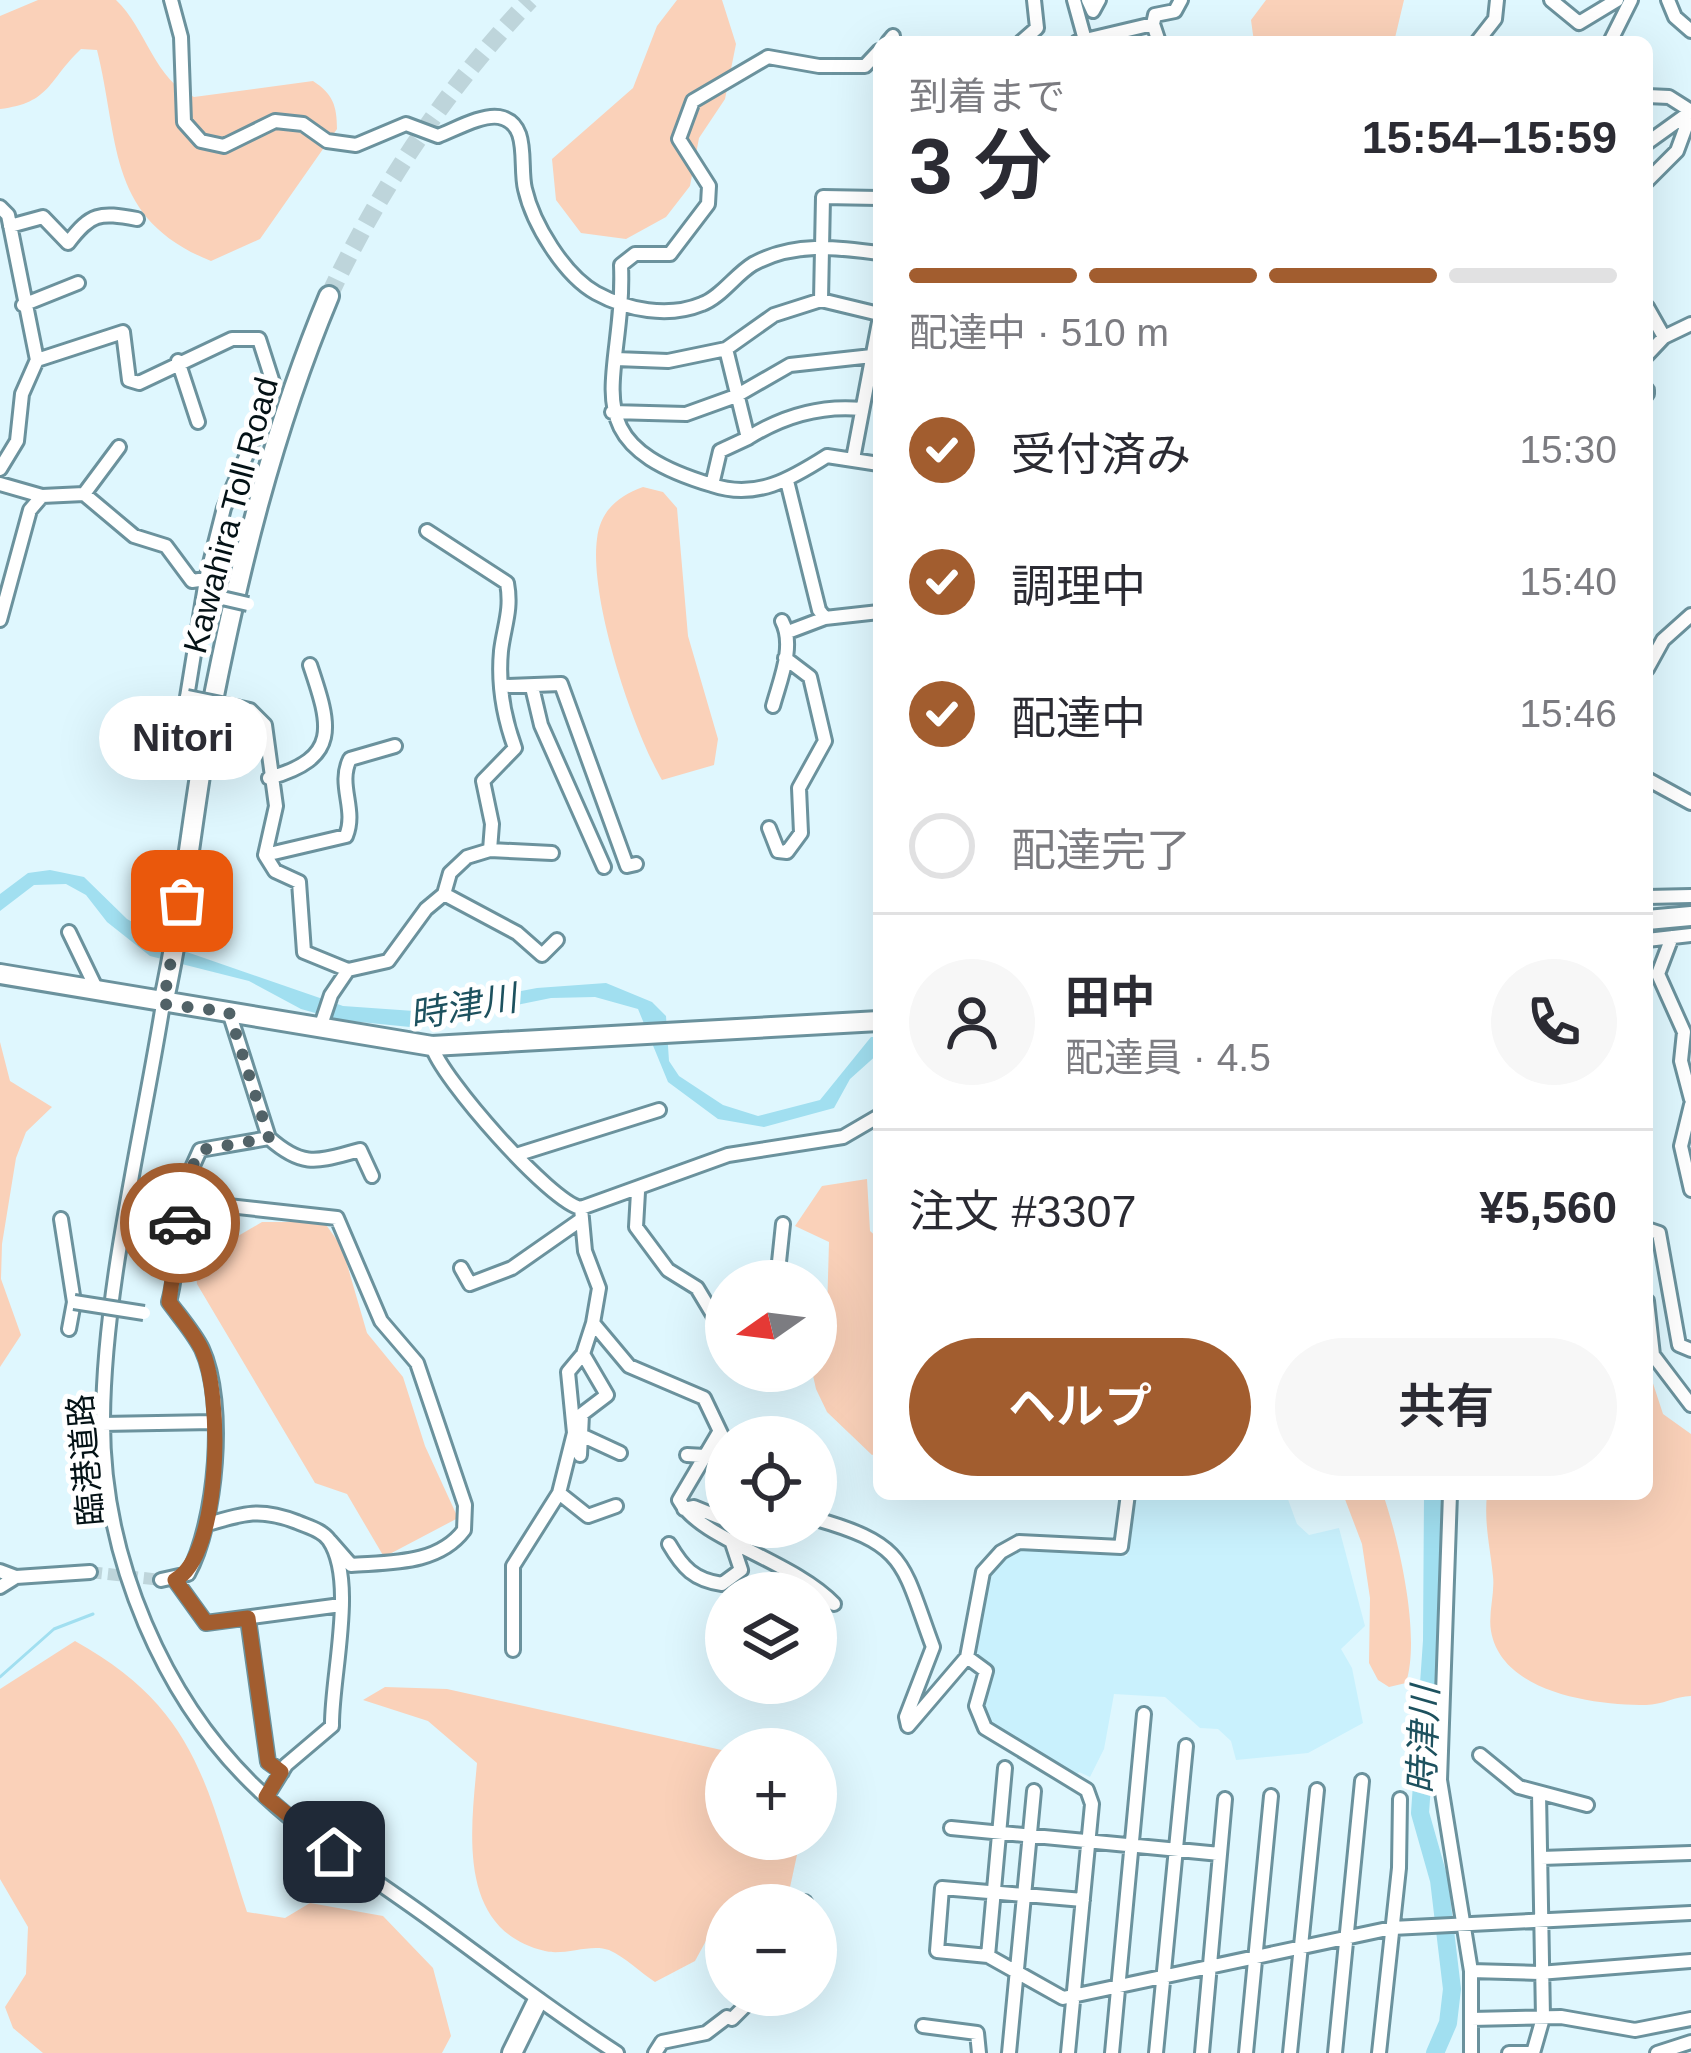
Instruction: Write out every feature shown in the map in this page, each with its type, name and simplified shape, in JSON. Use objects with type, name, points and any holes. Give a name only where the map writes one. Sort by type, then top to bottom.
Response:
[{"type":"highway","name":"Kawahira Toll Road","points":[[163,1004],[210,719],[248,538],[284,412],[325,296]]},
{"type":"highway","points":[[1653,919],[1691,916]]},
{"type":"highway","points":[[0,974],[163,1004],[322,1023],[432,1046],[873,1022]]},
{"type":"highway","points":[[512,2053],[537,2002]]},
{"type":"street","points":[[171,0],[181,37],[184,122],[201,141],[224,146],[275,122],[303,124],[327,140],[356,145],[406,124],[438,136],[492,116],[503,118],[521,138],[525,190],[559,258],[583,286],[623,308],[664,311],[704,304],[753,265],[824,245],[873,252]]},
{"type":"street","points":[[1028,36],[1036,28],[1034,0]]},
{"type":"street","points":[[1074,0],[1080,36]]},
{"type":"street","points":[[1088,0],[1093,11],[1099,0]]},
{"type":"street","points":[[1157,36],[1155,15],[1175,11],[1181,0]]},
{"type":"street","points":[[1482,36],[1495,19],[1497,0]]},
{"type":"street","points":[[1551,0],[1579,23],[1617,0]]},
{"type":"street","points":[[1613,36],[1631,0]]},
{"type":"street","points":[[1668,0],[1675,17],[1691,31]]},
{"type":"street","points":[[1102,36],[1153,24]]},
{"type":"street","points":[[873,57],[866,65],[818,66],[768,57],[693,101],[679,139],[710,186],[708,204],[670,254],[635,254],[621,265],[623,308],[608,386],[612,412],[630,440],[662,470],[712,485],[747,491],[787,481],[827,456],[873,463]]},
{"type":"street","points":[[1653,96],[1669,97],[1691,112]]},
{"type":"street","points":[[1653,139],[1691,112]]},
{"type":"street","points":[[1653,177],[1677,151],[1691,112]]},
{"type":"street","points":[[821,300],[823,197],[873,198]]},
{"type":"street","points":[[0,207],[10,226],[37,360],[22,394],[16,441],[0,469]]},
{"type":"street","points":[[10,226],[43,217],[68,243],[88,216],[100,212],[136,219]]},
{"type":"street","points":[[23,304],[78,283]]},
{"type":"street","points":[[616,359],[668,361],[726,349],[774,315],[821,300],[873,316]]},
{"type":"street","points":[[1653,318],[1664,337]]},
{"type":"street","points":[[1653,349],[1664,337],[1691,324]]},
{"type":"street","points":[[37,360],[123,332],[130,380],[140,383],[232,339],[258,339],[275,389],[224,508],[206,579],[187,697],[250,710],[265,725],[276,821],[265,855],[274,871],[299,882],[304,952],[348,970],[388,961],[426,909],[444,894],[450,873],[467,856],[490,850],[552,854]]},
{"type":"street","points":[[726,349],[748,438]]},
{"type":"street","points":[[853,459],[873,351]]},
{"type":"street","points":[[612,412],[686,414],[736,396],[790,364],[872,356]]},
{"type":"street","points":[[178,361],[198,422]]},
{"type":"street","points":[[712,485],[720,451],[775,421],[834,406],[862,409]]},
{"type":"street","points":[[84,494],[119,447]]},
{"type":"street","points":[[787,481],[825,618]]},
{"type":"street","points":[[0,484],[42,496],[84,494],[134,536],[166,546],[191,581],[206,579]]},
{"type":"street","points":[[0,620],[30,510],[42,496]]},
{"type":"street","points":[[427,531],[507,583],[509,630],[501,651],[502,713],[515,748],[483,781],[492,824],[490,850]]},
{"type":"street","points":[[209,596],[248,604]]},
{"type":"street","points":[[772,706],[785,658],[785,626],[873,613]]},
{"type":"street","points":[[1653,659],[1664,640],[1691,615]]},
{"type":"street","points":[[769,828],[778,851],[787,852],[801,833],[799,788],[825,741],[810,677],[785,658]]},
{"type":"street","points":[[269,778],[311,765],[320,753],[326,735],[310,665]]},
{"type":"street","points":[[505,686],[561,684],[627,866],[636,864]]},
{"type":"street","points":[[532,687],[542,725],[604,867]]},
{"type":"street","points":[[265,855],[346,836],[352,816],[342,774],[350,759],[395,746]]},
{"type":"street","points":[[1653,782],[1691,803]]},
{"type":"street","points":[[444,894],[517,932],[542,955],[556,940]]},
{"type":"street","points":[[1653,897],[1691,896]]},
{"type":"street","points":[[69,932],[99,993]]},
{"type":"street","points":[[1653,939],[1691,935]]},
{"type":"street","points":[[1672,937],[1658,974],[1688,1031],[1681,1060],[1691,1102],[1681,1146],[1691,1190]]},
{"type":"street","points":[[322,1023],[331,995],[348,970]]},
{"type":"street","name":"臨港道路","points":[[163,1004],[113,1310],[103,1424],[109,1498],[142,1616],[193,1709],[220,1748],[266,1797],[537,2002],[617,2053]]},
{"type":"street","points":[[229,1012],[269,1138],[292,1158],[320,1161],[361,1150],[372,1176]]},
{"type":"street","points":[[432,1046],[437,1066],[458,1091],[582,1213]]},
{"type":"street","points":[[519,1154],[659,1110]]},
{"type":"street","points":[[461,1268],[470,1284],[492,1278],[582,1213],[728,1155],[843,1137],[873,1120]]},
{"type":"street","points":[[269,1138],[200,1150],[186,1181],[192,1202],[176,1229],[176,1274],[169,1302],[202,1349],[213,1422],[208,1524],[188,1574],[168,1580],[206,1623],[341,1605]]},
{"type":"street","points":[[638,1192],[636,1227],[668,1270],[697,1288],[705,1301]]},
{"type":"street","points":[[192,1202],[337,1218],[380,1322],[416,1364],[465,1505],[464,1530],[428,1556],[379,1566],[351,1565],[316,1529],[270,1511],[256,1509],[208,1524]]},
{"type":"street","points":[[513,1650],[513,1566],[559,1493],[574,1433],[568,1372],[583,1354],[599,1288],[585,1251],[582,1213]]},
{"type":"street","points":[[61,1219],[74,1302],[69,1329]]},
{"type":"street","points":[[779,1260],[782,1225]]},
{"type":"street","points":[[1653,1231],[1659,1233],[1679,1346],[1691,1350]]},
{"type":"street","points":[[74,1302],[144,1313],[169,1302]]},
{"type":"street","points":[[593,1323],[628,1366],[704,1398],[712,1416]]},
{"type":"street","points":[[580,1455],[582,1414],[607,1395],[583,1354]]},
{"type":"street","points":[[1653,1356],[1691,1405]]},
{"type":"street","points":[[103,1424],[213,1422]]},
{"type":"street","points":[[581,1435],[620,1453]]},
{"type":"street","points":[[687,1455],[705,1456],[694,1482],[683,1488],[679,1500],[690,1521],[705,1528]]},
{"type":"street","points":[[559,1493],[588,1516],[616,1506]]},
{"type":"street","points":[[837,1525],[872,1536],[891,1549],[907,1573],[933,1647],[906,1718],[908,1726],[967,1657],[977,1594],[992,1560],[1019,1542],[1121,1547],[1127,1500]]},
{"type":"street","points":[[1450,1500],[1440,1780],[1471,1971],[1471,2053]]},
{"type":"street","points":[[684,1509],[705,1511]]},
{"type":"street","points":[[266,1797],[281,1772],[332,1726],[341,1605],[330,1541]]},
{"type":"street","points":[[669,1544],[682,1567],[701,1581],[722,1584],[733,1581],[741,1570],[734,1548]]},
{"type":"street","points":[[747,1548],[790,1572]]},
{"type":"street","points":[[0,1571],[16,1577],[89,1572]]},
{"type":"street","points":[[0,1587],[16,1577]]},
{"type":"street","points":[[248,1618],[268,1762],[281,1772]]},
{"type":"street","points":[[967,1657],[986,1671],[976,1706],[985,1728],[1087,1790],[1092,1804],[1068,2053]]},
{"type":"street","points":[[1112,2053],[1144,1714]]},
{"type":"street","points":[[1156,2053],[1186,1746]]},
{"type":"street","points":[[1480,1755],[1520,1787],[1587,1805]]},
{"type":"street","points":[[988,1956],[1005,1768]]},
{"type":"street","points":[[1335,2053],[1362,1781]]},
{"type":"street","points":[[1291,2053],[1317,1790]]},
{"type":"street","points":[[1009,2053],[1034,1792]]},
{"type":"street","points":[[1510,2053],[1532,2053],[1544,2018],[1539,1793]]},
{"type":"street","points":[[1246,2053],[1271,1796]]},
{"type":"street","points":[[1202,2053],[1225,1799]]},
{"type":"street","points":[[1378,2053],[1400,1799]]},
{"type":"street","points":[[951,1828],[1220,1854]]},
{"type":"street","points":[[1541,1858],[1691,1852]]},
{"type":"street","points":[[1083,1900],[942,1888],[937,1951],[988,1956],[1016,1976],[1072,2000],[1392,1928],[1691,1913]]},
{"type":"street","points":[[1471,1971],[1540,1973],[1691,1961]]},
{"type":"street","points":[[655,2053],[662,2042],[706,2033],[735,2016]]},
{"type":"street","points":[[1471,2019],[1544,2018],[1635,2030],[1691,2019]]},
{"type":"street","points":[[922,2026],[977,2032],[979,2053]]},
{"type":"street","points":[[1657,2053],[1691,2042]]},
{"type":"shaded area","points":[[38,0],[116,0],[160,67],[194,97],[313,81],[325,91],[335,107],[337,129],[260,239],[211,261],[177,244],[152,223],[123,174],[97,50],[81,49],[39,96],[0,109],[0,16]]},
{"type":"shaded area","points":[[677,0],[722,0],[736,44],[725,99],[699,138],[690,186],[666,217],[626,239],[581,233],[556,200],[552,159],[633,88],[657,26]]},
{"type":"shaded area","points":[[1266,0],[1404,0],[1395,36],[1253,36],[1251,20]]},
{"type":"shaded area","points":[[643,487],[663,492],[677,508],[688,636],[718,739],[714,765],[662,780],[615,662],[596,564],[597,539],[606,513],[618,500]]},
{"type":"shaded area","points":[[0,1042],[10,1081],[52,1107],[26,1132],[16,1158],[1,1279],[21,1335],[0,1367]]},
{"type":"shaded area","points":[[867,1179],[873,1234],[872,1455],[837,1422],[837,1416],[827,1412],[817,1392],[837,1392],[837,1260],[828,1260],[829,1242],[795,1226],[822,1186]]},
{"type":"shaded area","points":[[262,1222],[324,1222],[342,1247],[367,1333],[403,1377],[425,1446],[458,1518],[384,1557],[347,1494],[315,1483],[197,1284],[195,1261]]},
{"type":"shaded area","points":[[1653,1383],[1663,1414],[1691,1434],[1691,1696],[1646,1705],[1603,1702],[1554,1692],[1513,1669],[1491,1631],[1493,1583],[1487,1500],[1653,1500]]},
{"type":"shaded area","points":[[1133,1500],[1288,1500],[1297,1524],[1309,1535],[1339,1528],[1365,1626],[1341,1649],[1352,1668],[1363,1723],[1308,1753],[1236,1760],[1231,1741],[1218,1729],[1200,1728],[1165,1697],[1114,1694],[1104,1749],[1090,1777],[1079,1772],[1074,1777],[987,1722],[981,1711],[993,1675],[985,1661],[971,1654],[997,1559],[1028,1548],[1127,1556]]},
{"type":"shaded area","points":[[1345,1500],[1385,1500],[1410,1614],[1406,1683],[1389,1687],[1378,1680],[1369,1663],[1370,1598],[1362,1544]]},
{"type":"shaded area","points":[[75,1641],[116,1667],[173,1724],[207,1790],[247,1912],[285,1918],[310,1903],[383,1916],[433,1968],[451,2036],[442,2053],[43,2053],[13,2028],[5,2007],[26,1974],[28,1927],[0,1879],[0,1689]]},
{"type":"shaded area","points":[[385,1687],[447,1689],[705,1746],[705,1860],[796,1860],[791,1884],[705,1884],[705,1943],[695,1961],[655,1982],[609,1950],[552,1952],[516,1940],[496,1922],[475,1875],[477,1763],[428,1721],[363,1700]]},
{"type":"water","name":"時津川","points":[[50,870],[84,877],[127,919],[181,950],[343,1006],[414,1011],[537,988],[606,983],[652,1002],[666,1016],[669,1061],[679,1076],[723,1105],[758,1116],[820,1100],[871,1037],[873,1058],[850,1079],[834,1108],[764,1127],[718,1119],[668,1082],[638,1009],[595,997],[551,998],[410,1027],[340,1020],[301,1009],[249,981],[150,956],[107,922],[86,895],[66,884],[34,885],[0,911],[0,894],[28,873]]},
{"type":"waterway","name":"時津川","points":[[1433,1500],[1432,1641],[1420,1813],[1439,1880],[1452,1989],[1448,2023],[1435,2053]]},
{"type":"waterway","points":[[0,1677],[54,1629],[93,1614]]},
{"type":"tunnel","points":[[329,296],[370,216],[418,140],[530,0]]},
{"type":"tunnel","points":[[90,1572],[161,1580]]},
{"type":"way so far","points":[[180,1223],[192,1202],[186,1181],[200,1150],[269,1138],[229,1012],[163,1004],[182,901]]},
{"type":"place","name":"Nitori","points":[[182,901]]},
{"type":"route","points":[[180,1223],[169,1302],[202,1349],[210,1379],[213,1453],[208,1524],[188,1574],[175,1580],[206,1623],[248,1618],[268,1762],[281,1772],[266,1797],[334,1852]]}]
